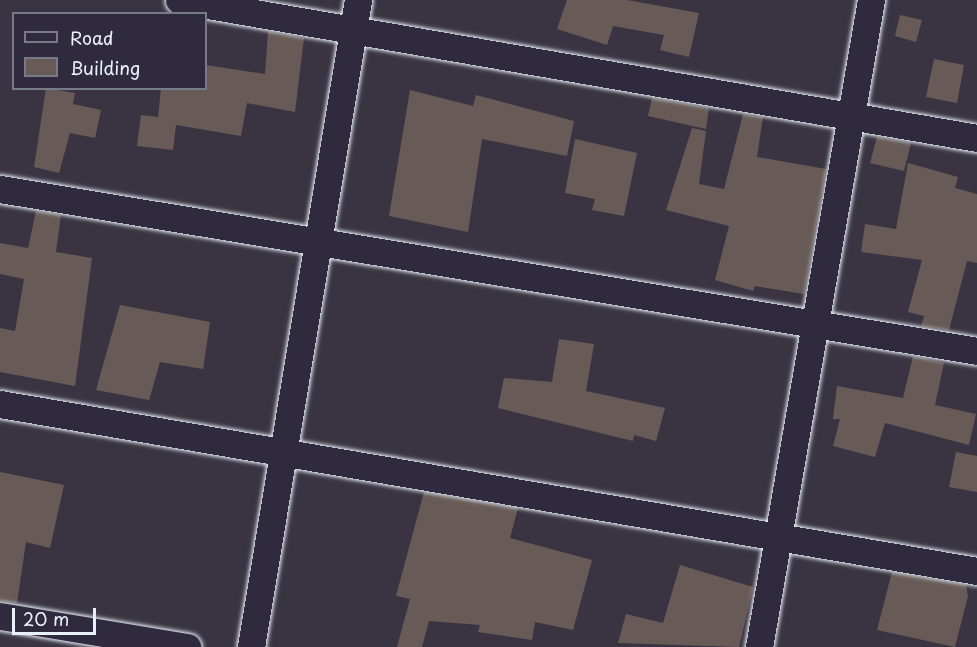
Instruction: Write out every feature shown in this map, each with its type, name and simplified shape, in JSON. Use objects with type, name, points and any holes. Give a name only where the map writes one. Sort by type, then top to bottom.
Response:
[{"type":"street","points":[[179,0],[353,32],[977,138]]},
{"type":"street","points":[[251,647],[285,455],[317,242],[358,0]]},
{"type":"street","points":[[759,647],[818,324],[871,0]]},
{"type":"street","points":[[0,189],[977,351]]},
{"type":"street","points":[[0,404],[285,455],[977,571]]},
{"type":"street","points":[[0,616],[187,647]]},
{"type":"building","points":[[567,0],[627,0],[699,13],[689,57],[660,50],[664,35],[613,26],[607,45],[557,29]]},
{"type":"building","points":[[900,15],[922,20],[916,42],[895,36]]},
{"type":"building","points":[[268,31],[304,38],[295,112],[247,103],[241,136],[176,125],[173,150],[137,146],[141,115],[158,117],[161,90],[207,90],[207,65],[265,74]]},
{"type":"building","points":[[934,59],[964,65],[957,103],[926,97]]},
{"type":"building","points":[[46,90],[75,93],[73,104],[101,110],[95,138],[70,133],[59,173],[34,167]]},
{"type":"building","points":[[410,90],[473,106],[476,95],[574,121],[567,156],[482,139],[468,232],[389,216]]},
{"type":"building","points":[[652,98],[709,108],[706,129],[648,116]]},
{"type":"building","points":[[743,114],[763,117],[757,157],[826,169],[804,294],[755,286],[753,291],[715,280],[729,226],[666,210],[692,128],[706,131],[699,184],[724,189]]},
{"type":"building","points":[[877,137],[911,143],[904,171],[870,163]]},
{"type":"building","points":[[575,139],[637,153],[624,216],[592,210],[595,199],[565,193]]},
{"type":"building","points":[[908,163],[958,177],[955,188],[977,194],[977,263],[967,261],[949,330],[921,326],[924,316],[908,312],[922,260],[861,252],[865,224],[896,229]]},
{"type":"building","points":[[36,211],[61,215],[56,252],[92,258],[75,386],[0,372],[0,328],[15,331],[24,279],[0,274],[0,243],[28,248]]},
{"type":"building","points":[[120,305],[210,322],[203,369],[160,362],[149,400],[96,390]]},
{"type":"building","points":[[559,339],[594,344],[586,391],[665,408],[656,441],[634,435],[633,441],[498,408],[504,378],[552,382]]},
{"type":"building","points":[[913,356],[944,363],[935,405],[976,414],[969,445],[885,423],[875,457],[833,446],[840,419],[833,419],[837,386],[903,398]]},
{"type":"building","points":[[956,452],[977,456],[977,492],[949,487]]},
{"type":"building","points":[[0,472],[64,485],[50,548],[26,542],[17,603],[0,601]]},
{"type":"building","points":[[424,492],[518,508],[510,538],[592,560],[573,630],[535,622],[532,640],[478,632],[480,625],[429,621],[422,647],[397,647],[410,599],[396,596]]},
{"type":"building","points":[[680,565],[753,587],[739,647],[618,643],[626,614],[663,623]]},
{"type":"building","points":[[892,572],[966,585],[968,596],[955,647],[877,630]]}]
